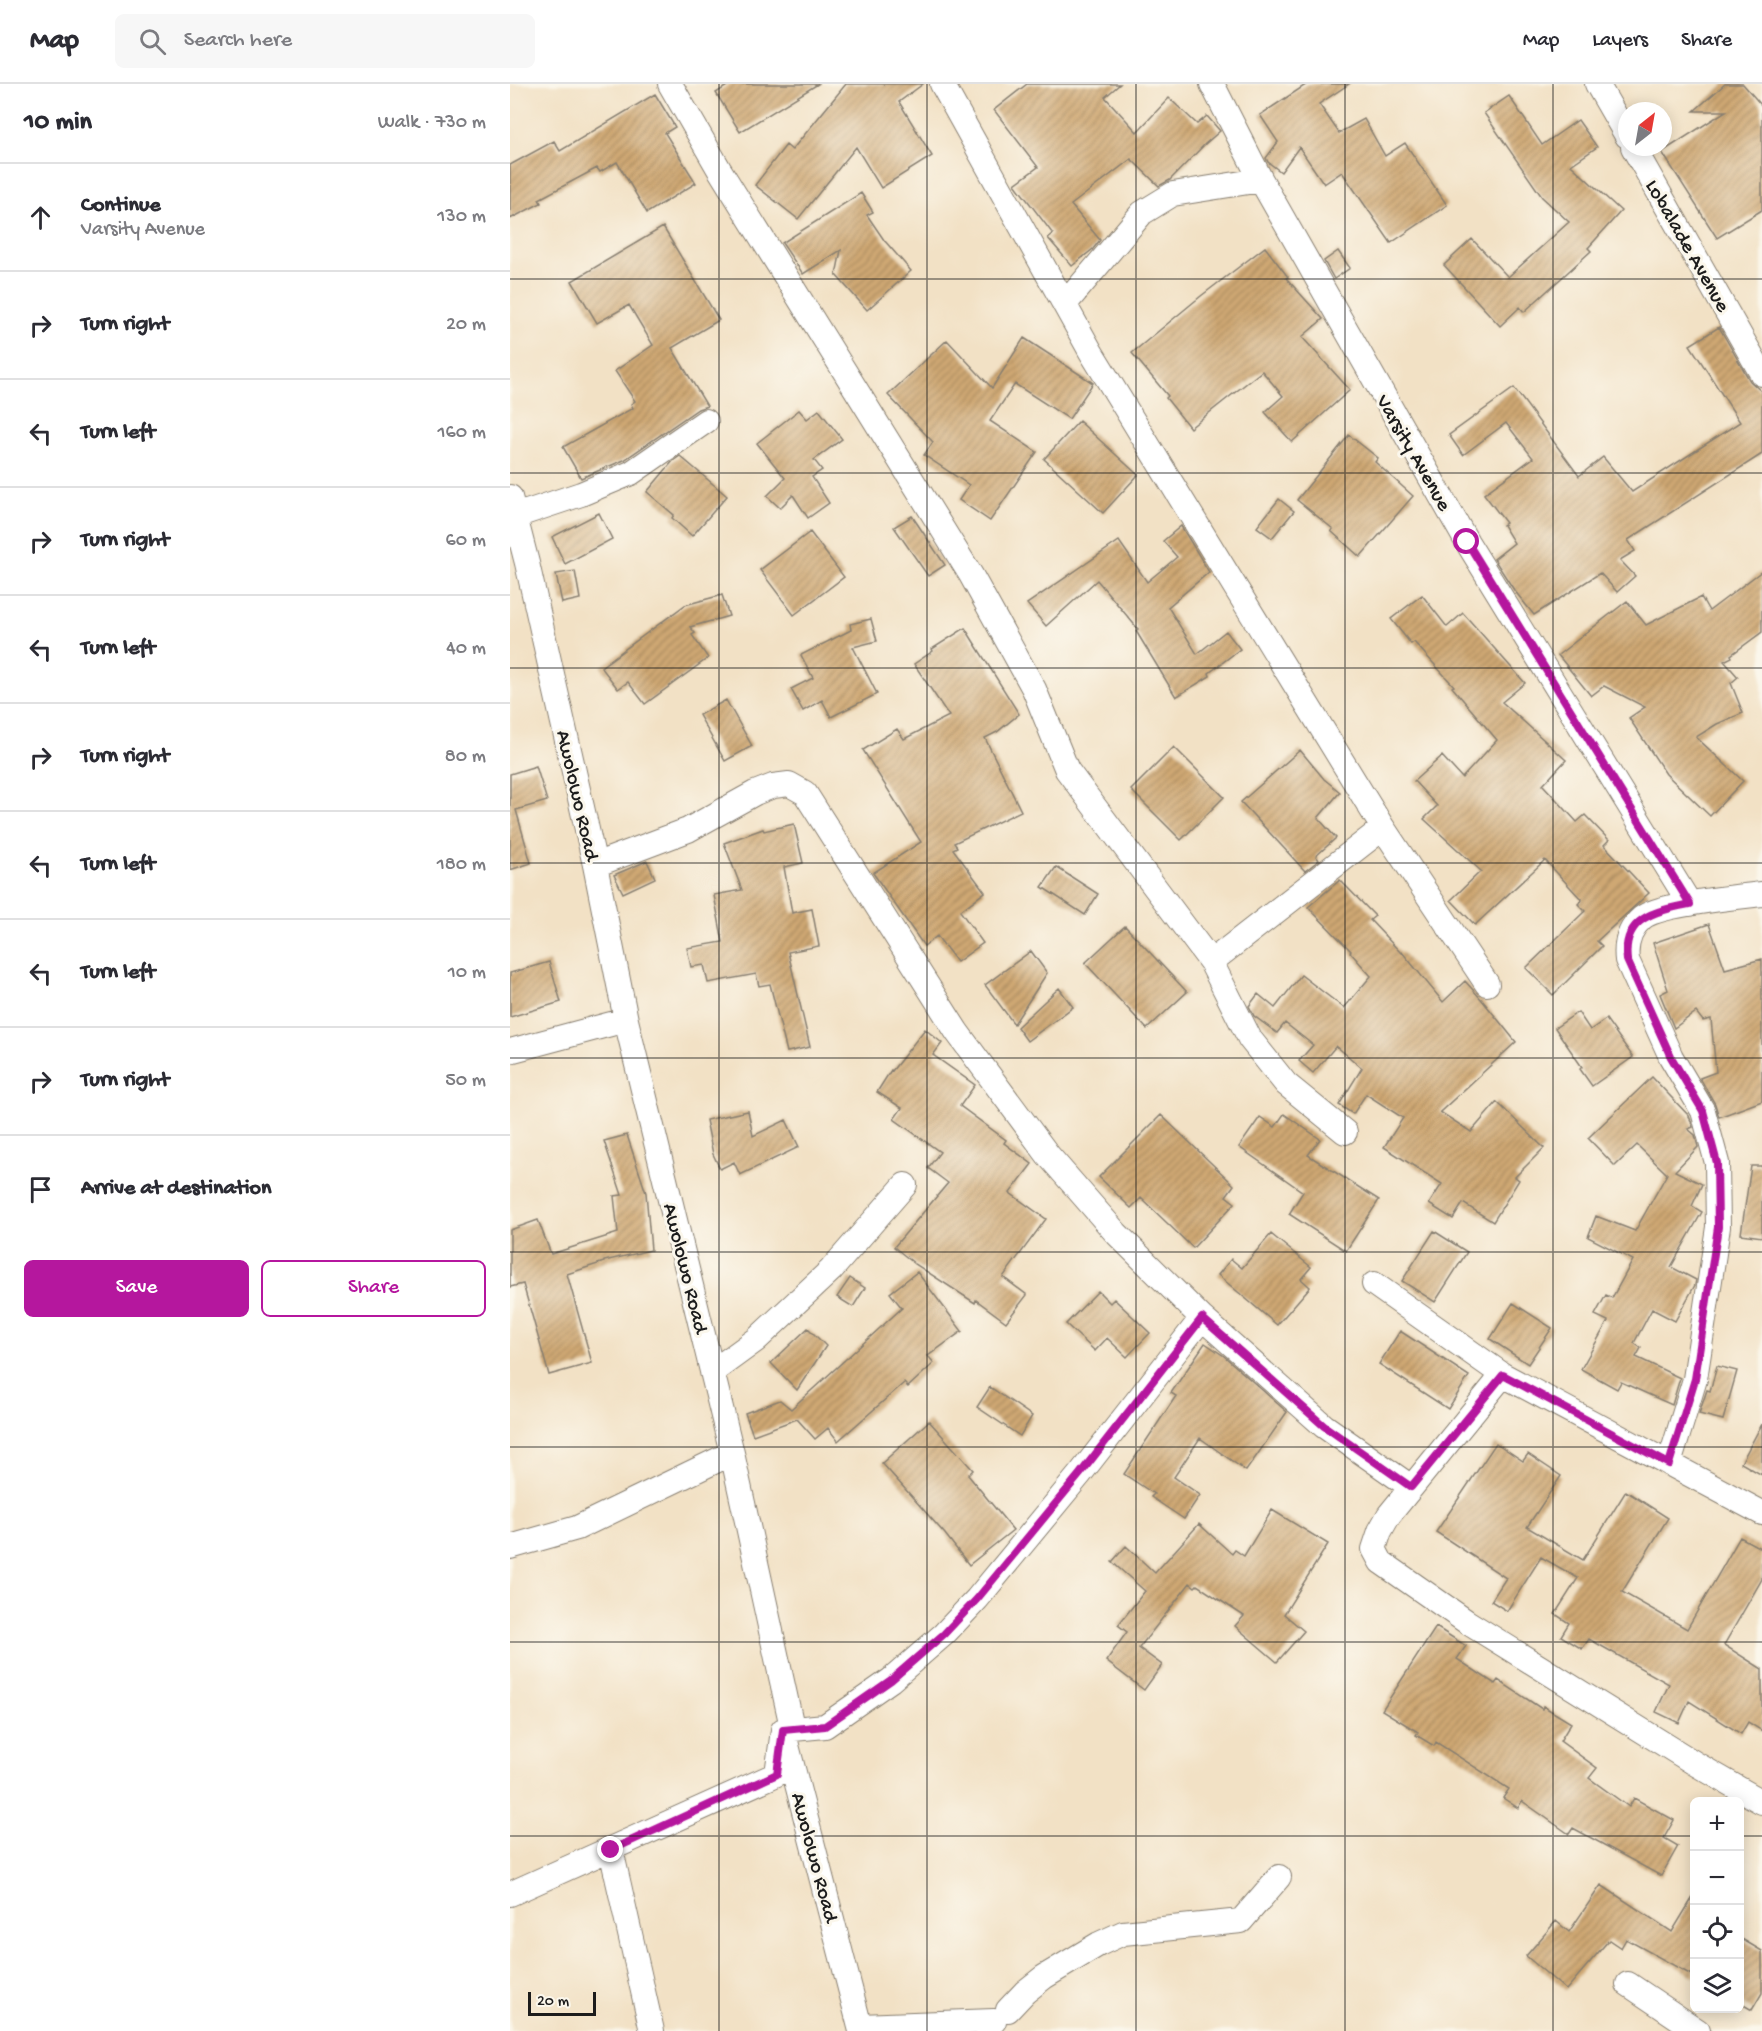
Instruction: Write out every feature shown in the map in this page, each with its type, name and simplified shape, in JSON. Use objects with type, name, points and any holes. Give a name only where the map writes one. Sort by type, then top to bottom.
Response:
[{"type":"street","points":[[670,84],[719,169],[970,575],[1034,689],[1067,770],[1210,962],[1250,1039],[1286,1084],[1345,1132]]},
{"type":"street","points":[[942,84],[1090,352],[1383,828],[1487,984]]},
{"type":"street","name":"Varsity Avenue","points":[[1212,84],[1261,180],[1467,542],[1690,904]]},
{"type":"street","points":[[1598,84],[1618,120]]},
{"type":"street","name":"Lobalade Avenue","points":[[1638,156],[1762,374]]},
{"type":"street","points":[[1065,304],[1142,213],[1173,194],[1261,180]]},
{"type":"street","points":[[512,506],[581,494],[631,473],[706,421]]},
{"type":"street","name":"Awolowo Road","points":[[512,506],[518,565],[595,865],[626,1020],[732,1453],[792,1727],[783,1730],[861,2029]]},
{"type":"street","points":[[595,865],[688,830],[755,793],[773,786],[789,784],[805,793],[957,1032],[1048,1155],[1116,1233],[1202,1318],[1324,1426],[1411,1487]]},
{"type":"street","points":[[1210,962],[1383,828]]},
{"type":"street","points":[[1669,1464],[1695,1379],[1718,1227],[1717,1163],[1703,1111],[1671,1057],[1627,960],[1625,947],[1628,938],[1643,917],[1664,909],[1762,894]]},
{"type":"street","points":[[510,1051],[626,1020]]},
{"type":"street","points":[[712,1372],[756,1340],[831,1270],[905,1185]]},
{"type":"street","points":[[1374,1284],[1503,1375],[1762,1513]]},
{"type":"street","points":[[510,1894],[777,1774],[783,1730],[825,1726],[891,1680],[944,1634],[977,1599],[1080,1474],[1202,1318]]},
{"type":"street","points":[[1503,1375],[1389,1515],[1374,1549],[1381,1562],[1467,1622],[1696,1764],[1762,1802]]},
{"type":"street","points":[[510,1547],[577,1528],[732,1453]]},
{"type":"street","points":[[611,1850],[652,2031]]},
{"type":"street","points":[[861,2029],[1004,2023],[1024,1992],[1044,1977],[1099,1944],[1123,1933],[1241,1921],[1280,1877]]},
{"type":"street","points":[[1628,1984],[1698,2031]]},
{"type":"building","points":[[730,84],[818,84],[740,132],[716,93]]},
{"type":"building","points":[[846,84],[923,84],[899,102],[932,156],[881,188],[856,147],[798,219],[755,185],[786,145],[792,150]]},
{"type":"building","points":[[1027,84],[1120,84],[1105,97],[1137,132],[1169,98],[1197,124],[1207,116],[1220,131],[1170,180],[1159,186],[1131,159],[1071,205],[1100,240],[1093,249],[1072,266],[1048,238],[1053,234],[1015,184],[1038,167],[994,110]]},
{"type":"building","points":[[1307,84],[1349,84],[1319,104],[1339,133],[1364,119],[1385,156],[1405,143],[1447,205],[1391,243],[1342,172],[1324,184],[1299,147],[1281,172],[1268,162],[1266,158],[1278,142],[1260,115]]},
{"type":"building","points":[[1725,84],[1743,84],[1762,106],[1762,210],[1717,238],[1665,156],[1672,156],[1672,146],[1726,111],[1694,111]]},
{"type":"building","points":[[655,94],[675,127],[665,133],[696,183],[647,213],[617,162],[600,172],[597,168],[539,199],[541,203],[510,219],[510,165],[554,141],[560,151]]},
{"type":"building","points":[[1509,96],[1542,145],[1578,120],[1597,147],[1571,165],[1621,211],[1588,248],[1591,251],[1524,312],[1520,307],[1500,326],[1444,265],[1472,239],[1508,277],[1569,222],[1542,197],[1484,113]]},
{"type":"building","points":[[861,193],[873,212],[867,215],[884,240],[911,271],[867,310],[836,275],[841,250],[803,274],[782,243]]},
{"type":"building","points":[[663,227],[719,320],[672,348],[707,406],[698,409],[624,460],[581,478],[563,447],[633,408],[631,404],[635,401],[615,371],[653,345],[629,305],[597,323],[572,281]]},
{"type":"building","points":[[1265,247],[1288,277],[1286,278],[1323,319],[1302,337],[1350,390],[1292,442],[1265,412],[1283,396],[1262,371],[1190,428],[1166,398],[1168,396],[1132,353]]},
{"type":"building","points":[[1338,251],[1350,268],[1334,279],[1324,261]]},
{"type":"building","points":[[1719,327],[1750,381],[1762,392],[1762,454],[1628,540],[1635,551],[1620,560],[1635,576],[1617,592],[1600,573],[1534,615],[1494,559],[1514,543],[1503,525],[1506,523],[1484,494],[1533,458],[1506,423],[1463,455],[1449,435],[1514,388],[1579,476],[1603,457],[1632,492],[1740,422],[1690,345]]},
{"type":"building","points":[[1024,338],[1093,383],[1069,419],[1015,384],[990,421],[1037,452],[990,521],[959,500],[969,485],[924,455],[933,442],[888,395],[947,340],[992,388]]},
{"type":"building","points":[[799,410],[807,419],[819,410],[842,439],[814,460],[822,470],[812,477],[829,503],[808,518],[793,495],[780,508],[767,496],[785,478],[757,443]]},
{"type":"building","points":[[1079,421],[1138,475],[1103,513],[1044,459]]},
{"type":"building","points":[[1349,435],[1378,458],[1375,462],[1413,496],[1360,557],[1331,531],[1333,529],[1297,500]]},
{"type":"building","points":[[680,456],[727,496],[692,536],[672,518],[674,515],[647,492]]},
{"type":"building","points":[[1279,499],[1294,511],[1272,538],[1257,527]]},
{"type":"building","points":[[599,513],[612,539],[565,564],[552,537]]},
{"type":"building","points":[[912,516],[945,565],[928,576],[894,527]]},
{"type":"building","points":[[1181,526],[1209,572],[1168,607],[1197,654],[1226,631],[1240,649],[1209,673],[1210,676],[1176,697],[1136,631],[1138,629],[1097,580],[1046,626],[1027,604],[1119,541],[1147,582],[1177,557],[1163,541]]},
{"type":"building","points":[[810,532],[844,577],[794,615],[760,570]]},
{"type":"building","points":[[575,571],[580,599],[562,603],[556,574]]},
{"type":"building","points":[[1762,571],[1762,632],[1724,661],[1738,677],[1731,683],[1743,713],[1717,724],[1696,737],[1743,781],[1710,816],[1666,774],[1629,718],[1645,707],[1604,686],[1591,696],[1558,655],[1627,601],[1646,625],[1701,597],[1709,611]]},
{"type":"building","points":[[722,595],[729,616],[690,627],[695,633],[692,635],[708,658],[645,704],[628,682],[618,689],[601,667],[685,605]]},
{"type":"building","points":[[1422,595],[1447,627],[1463,613],[1525,683],[1502,702],[1566,760],[1543,785],[1577,822],[1585,815],[1609,840],[1604,845],[1649,893],[1597,941],[1602,946],[1553,995],[1526,968],[1585,911],[1578,904],[1582,900],[1545,860],[1475,925],[1451,900],[1481,871],[1424,819],[1437,806],[1414,781],[1442,756],[1462,778],[1497,740],[1452,687],[1454,686],[1414,642],[1411,644],[1391,619]]},
{"type":"building","points":[[871,619],[877,641],[853,647],[877,694],[831,717],[822,700],[803,711],[791,689],[813,678],[801,655],[851,630],[850,624]]},
{"type":"building","points":[[965,628],[1019,714],[997,732],[985,738],[1021,811],[954,843],[957,847],[953,849],[985,892],[960,911],[983,943],[957,962],[937,936],[924,946],[873,873],[921,842],[863,750],[897,729],[904,739],[949,716],[914,664],[933,651],[932,649]]},
{"type":"building","points":[[726,700],[752,746],[725,761],[699,715]]},
{"type":"building","points":[[1174,747],[1224,797],[1181,840],[1131,790]]},
{"type":"building","points":[[1300,750],[1324,779],[1340,792],[1318,818],[1336,838],[1316,856],[1319,860],[1305,871],[1241,802]]},
{"type":"building","points":[[536,766],[547,801],[516,810],[531,863],[510,870],[510,774]]},
{"type":"building","points":[[794,824],[803,863],[784,867],[792,913],[812,909],[819,946],[788,952],[810,1047],[787,1052],[770,984],[759,986],[756,974],[708,983],[704,965],[691,967],[687,948],[723,942],[714,895],[742,890],[724,843],[763,829],[764,831]]},
{"type":"building","points":[[647,861],[655,878],[623,893],[614,875]]},
{"type":"building","points":[[1056,867],[1098,894],[1085,915],[1042,887]]},
{"type":"building","points":[[1340,880],[1375,916],[1370,920],[1402,952],[1443,1002],[1465,981],[1516,1042],[1440,1112],[1471,1132],[1497,1102],[1544,1148],[1515,1177],[1519,1180],[1493,1222],[1463,1203],[1453,1219],[1429,1204],[1442,1184],[1384,1147],[1403,1118],[1366,1094],[1353,1114],[1339,1105],[1362,1068],[1336,1046],[1313,1073],[1299,1061],[1313,1045],[1285,1023],[1277,1033],[1254,1016],[1249,1006],[1258,994],[1275,1008],[1301,975],[1344,1008],[1371,976],[1351,951],[1308,907]]},
{"type":"building","points":[[1709,924],[1725,969],[1762,959],[1762,1101],[1719,1117],[1715,1104],[1700,1078],[1716,1072],[1711,1019],[1703,1021],[1696,1012],[1674,1028],[1660,994],[1668,990],[1653,943]]},
{"type":"building","points":[[1125,926],[1187,992],[1147,1029],[1085,963]]},
{"type":"building","points":[[1031,951],[1047,973],[1014,1024],[985,985]]},
{"type":"building","points":[[549,962],[561,1002],[510,1017],[510,973]]},
{"type":"building","points":[[1059,988],[1073,1007],[1027,1041],[1017,1027]]},
{"type":"building","points":[[1578,1012],[1590,1030],[1606,1019],[1633,1057],[1592,1086],[1555,1028]]},
{"type":"building","points":[[925,1029],[942,1043],[933,1055],[975,1085],[960,1106],[1006,1140],[1004,1143],[1032,1164],[1010,1193],[1046,1219],[1003,1277],[1027,1295],[1006,1322],[976,1300],[975,1303],[915,1264],[894,1247],[948,1183],[928,1168],[940,1152],[894,1119],[902,1108],[877,1092],[891,1070]]},
{"type":"building","points":[[1652,1077],[1689,1116],[1693,1127],[1688,1129],[1695,1135],[1698,1147],[1675,1171],[1702,1184],[1692,1206],[1702,1212],[1671,1267],[1696,1280],[1695,1285],[1675,1321],[1652,1309],[1634,1343],[1641,1348],[1636,1357],[1680,1378],[1672,1405],[1621,1382],[1617,1389],[1581,1369],[1608,1321],[1595,1315],[1606,1295],[1612,1298],[1633,1260],[1588,1237],[1596,1216],[1635,1231],[1667,1174],[1637,1145],[1615,1166],[1588,1138]]},
{"type":"building","points":[[748,1111],[753,1136],[786,1120],[799,1147],[740,1175],[734,1162],[720,1169],[713,1154],[706,1120]]},
{"type":"building","points":[[1284,1114],[1320,1139],[1308,1155],[1379,1200],[1346,1251],[1289,1214],[1303,1192],[1239,1147],[1260,1117],[1275,1127]]},
{"type":"building","points":[[1161,1115],[1234,1185],[1226,1196],[1235,1203],[1193,1248],[1141,1198],[1131,1208],[1099,1177]]},
{"type":"building","points":[[627,1135],[646,1193],[651,1250],[604,1261],[567,1274],[592,1363],[549,1375],[523,1284],[510,1287],[510,1230],[538,1220],[551,1254],[618,1233],[614,1196],[622,1195],[604,1141]]},
{"type":"building","points":[[1751,1166],[1762,1166],[1762,1237],[1741,1234]]},
{"type":"building","points":[[1434,1231],[1467,1252],[1435,1302],[1402,1281]]},
{"type":"building","points":[[1271,1234],[1311,1267],[1301,1279],[1310,1287],[1277,1325],[1218,1275],[1231,1259],[1242,1268]]},
{"type":"building","points":[[917,1272],[962,1331],[928,1356],[934,1363],[908,1387],[904,1383],[838,1441],[828,1428],[815,1439],[797,1419],[753,1435],[745,1413],[780,1400],[791,1409],[902,1308],[890,1293]]},
{"type":"building","points":[[850,1278],[865,1288],[853,1307],[837,1297]]},
{"type":"building","points":[[1098,1291],[1110,1303],[1114,1299],[1150,1333],[1127,1357],[1107,1338],[1095,1351],[1066,1324]]},
{"type":"building","points":[[1513,1303],[1552,1328],[1528,1364],[1490,1339]]},
{"type":"building","points":[[808,1328],[826,1346],[797,1390],[771,1363]]},
{"type":"building","points":[[1400,1331],[1469,1376],[1448,1409],[1379,1364]]},
{"type":"building","points":[[1205,1343],[1224,1356],[1287,1412],[1246,1471],[1200,1438],[1174,1477],[1200,1495],[1184,1519],[1151,1497],[1154,1494],[1124,1474],[1176,1396],[1171,1393]]},
{"type":"building","points":[[1717,1366],[1737,1371],[1723,1420],[1699,1414],[1707,1390],[1710,1391]]},
{"type":"building","points":[[990,1387],[1032,1416],[1020,1436],[977,1407]]},
{"type":"building","points":[[929,1421],[973,1470],[968,1475],[1013,1530],[969,1565],[945,1534],[882,1463]]},
{"type":"building","points":[[1762,1424],[1762,1475],[1741,1463]]},
{"type":"building","points":[[1496,1443],[1523,1461],[1528,1454],[1561,1476],[1527,1527],[1583,1560],[1626,1491],[1668,1518],[1622,1592],[1687,1629],[1740,1537],[1762,1549],[1762,1579],[1724,1645],[1762,1669],[1762,1731],[1748,1722],[1741,1734],[1689,1701],[1679,1723],[1656,1712],[1669,1684],[1589,1639],[1582,1649],[1561,1636],[1569,1623],[1555,1614],[1578,1578],[1541,1557],[1507,1611],[1491,1601],[1506,1578],[1436,1532]]},
{"type":"building","points":[[1272,1510],[1328,1544],[1284,1614],[1304,1631],[1277,1662],[1235,1626],[1244,1616],[1197,1585],[1195,1587],[1190,1583],[1139,1648],[1162,1665],[1144,1690],[1106,1661],[1127,1632],[1118,1625],[1145,1591],[1112,1562],[1126,1546],[1155,1573],[1199,1524],[1232,1554],[1235,1550],[1244,1556]]},
{"type":"building","points":[[1436,1627],[1466,1646],[1457,1659],[1495,1684],[1498,1680],[1542,1709],[1543,1706],[1571,1723],[1560,1741],[1597,1768],[1589,1778],[1629,1807],[1634,1798],[1674,1820],[1664,1838],[1678,1846],[1661,1876],[1573,1828],[1569,1834],[1522,1801],[1518,1808],[1503,1798],[1509,1789],[1436,1742],[1434,1746],[1416,1735],[1418,1732],[1382,1710]]},
{"type":"building","points":[[1601,1885],[1672,1932],[1690,1902],[1690,1974],[1626,1939],[1621,1948],[1609,1940],[1566,1990],[1526,1956],[1556,1921],[1569,1932]]},
{"type":"building","points":[[1744,1940],[1762,1951],[1762,1993],[1752,2010],[1744,2005]]},
{"type":"route","points":[[611,1850],[777,1774],[783,1730],[825,1726],[891,1680],[944,1634],[977,1599],[1080,1474],[1202,1318],[1324,1426],[1411,1487],[1503,1375],[1669,1464],[1695,1379],[1718,1227],[1717,1163],[1703,1111],[1671,1057],[1627,960],[1625,947],[1632,931],[1643,917],[1664,909],[1690,904],[1467,542]]}]
